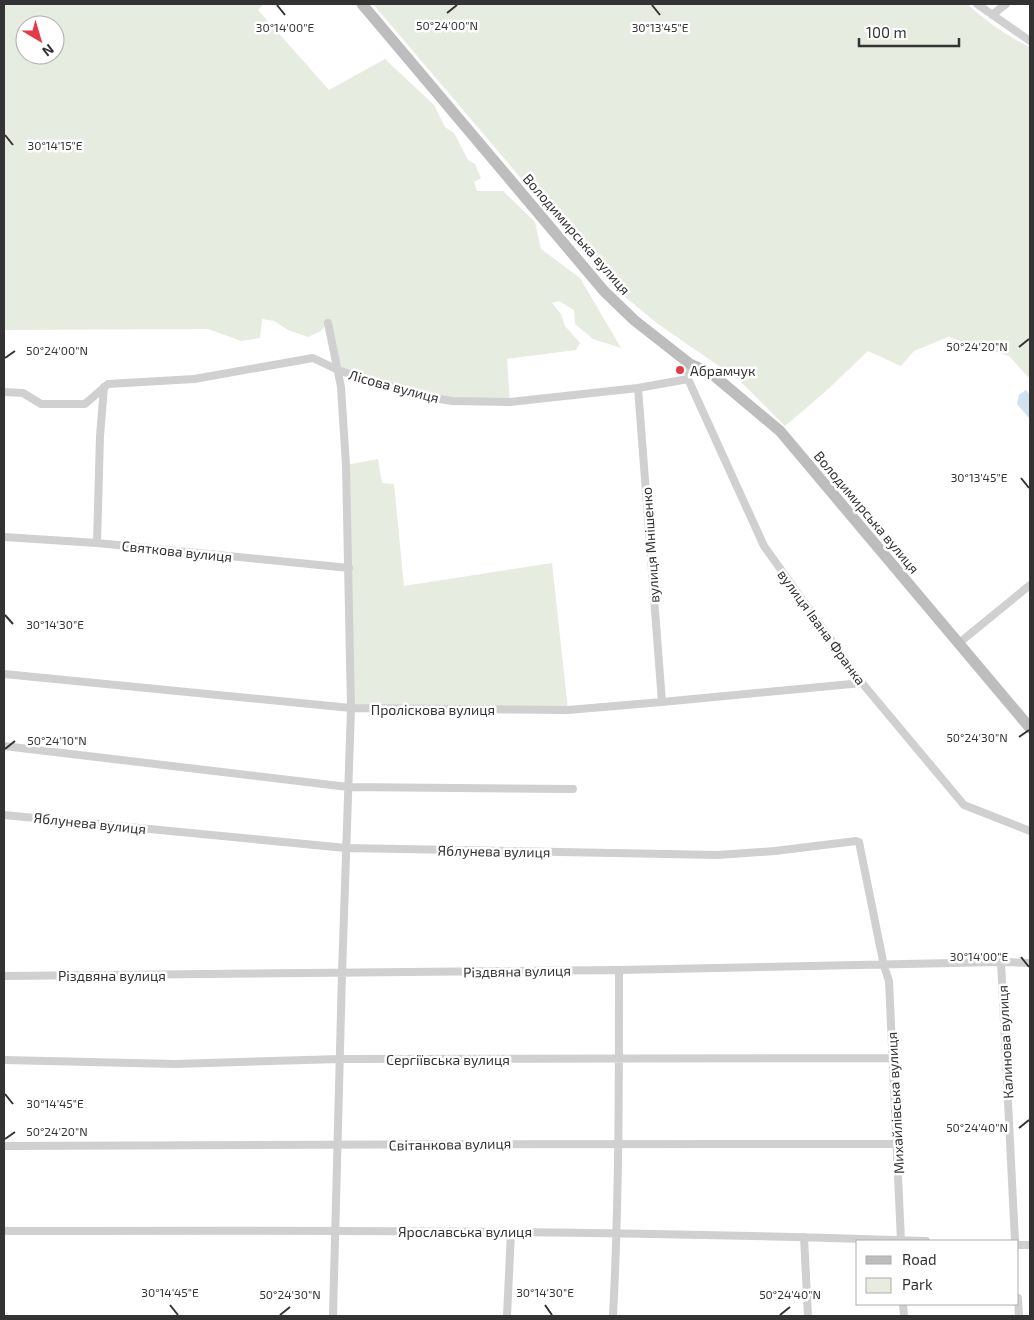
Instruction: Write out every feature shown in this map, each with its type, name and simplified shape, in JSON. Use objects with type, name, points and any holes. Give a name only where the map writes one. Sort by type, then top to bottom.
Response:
[{"type":"main road","name":"Володимирська вулиця","points":[[362,4],[604,291],[634,320],[690,364],[712,374],[780,431],[1030,728]]},
{"type":"street","points":[[977,4],[1030,42]]},
{"type":"street","points":[[992,15],[1006,4]]},
{"type":"street","points":[[328,323],[338,370],[346,465],[351,708],[342,974],[334,1316]]},
{"type":"street","name":"Лісова вулиця","points":[[104,387],[108,384],[194,379],[313,358],[338,370],[411,392],[452,401],[510,402],[638,388],[688,379]]},
{"type":"street","points":[[688,379],[690,364]]},
{"type":"street","name":"вулиця Івана Франка","points":[[688,379],[764,546],[862,682],[964,805],[1030,831]]},
{"type":"street","points":[[4,392],[23,393],[41,404],[85,404],[104,387]]},
{"type":"street","points":[[97,543],[100,436],[104,387]]},
{"type":"street","name":"вулиця Мнішенко","points":[[638,388],[662,702]]},
{"type":"street","name":"Святкова вулиця","points":[[4,537],[97,543],[349,568]]},
{"type":"street","points":[[959,643],[1030,585]]},
{"type":"street","name":"Проліскова вулиця","points":[[4,674],[351,708],[568,710],[862,682]]},
{"type":"street","points":[[4,746],[348,787],[573,789]]},
{"type":"street","name":"Яблунева вулиця","points":[[4,814],[346,848],[717,855],[775,852],[856,841],[859,842],[860,846],[884,966]]},
{"type":"street","name":"Різдвяна вулиця","points":[[4,976],[342,974],[884,966],[1002,962],[1030,964]]},
{"type":"street","name":"Калинова вулиця","points":[[1002,962],[1015,1240]]},
{"type":"street","name":"Михайлівська вулиця","points":[[884,966],[889,981],[901,1240]]},
{"type":"street","points":[[613,1316],[619,1142],[619,970]]},
{"type":"street","name":"Сергіївська вулиця","points":[[4,1060],[175,1064],[340,1059],[619,1060],[893,1058]]},
{"type":"street","name":"Світанкова вулиця","points":[[4,1146],[338,1146],[619,1142],[896,1144]]},
{"type":"street","name":"Ярославська вулиця","points":[[4,1231],[336,1230],[617,1233],[877,1240]]},
{"type":"street","points":[[507,1316],[511,1232]]},
{"type":"street","points":[[804,1237],[808,1316]]},
{"type":"green space","points":[[4,4],[264,4],[258,10],[329,90],[385,59],[434,105],[445,127],[454,133],[468,160],[475,164],[481,178],[474,182],[477,191],[503,191],[535,222],[541,249],[580,278],[621,348],[593,339],[575,324],[574,310],[559,301],[552,303],[561,314],[565,326],[580,343],[576,350],[507,359],[510,402],[452,401],[338,370],[327,324],[321,331],[308,337],[288,330],[274,321],[262,319],[260,338],[241,341],[208,329],[4,330]]},
{"type":"green space","points":[[373,4],[967,4],[997,28],[1030,47],[1030,379],[1009,356],[948,337],[914,351],[901,366],[868,351],[825,392],[785,426],[739,380],[658,324],[624,296],[615,280],[604,276]]},
{"type":"green space","points":[[378,459],[382,483],[394,484],[404,586],[552,563],[568,710],[351,708],[346,465]]},
{"type":"water","points":[[1026,390],[1030,395],[1030,419],[1017,404],[1019,395]]},
{"type":"place","name":"Абрамчук","points":[[680,370]]}]
